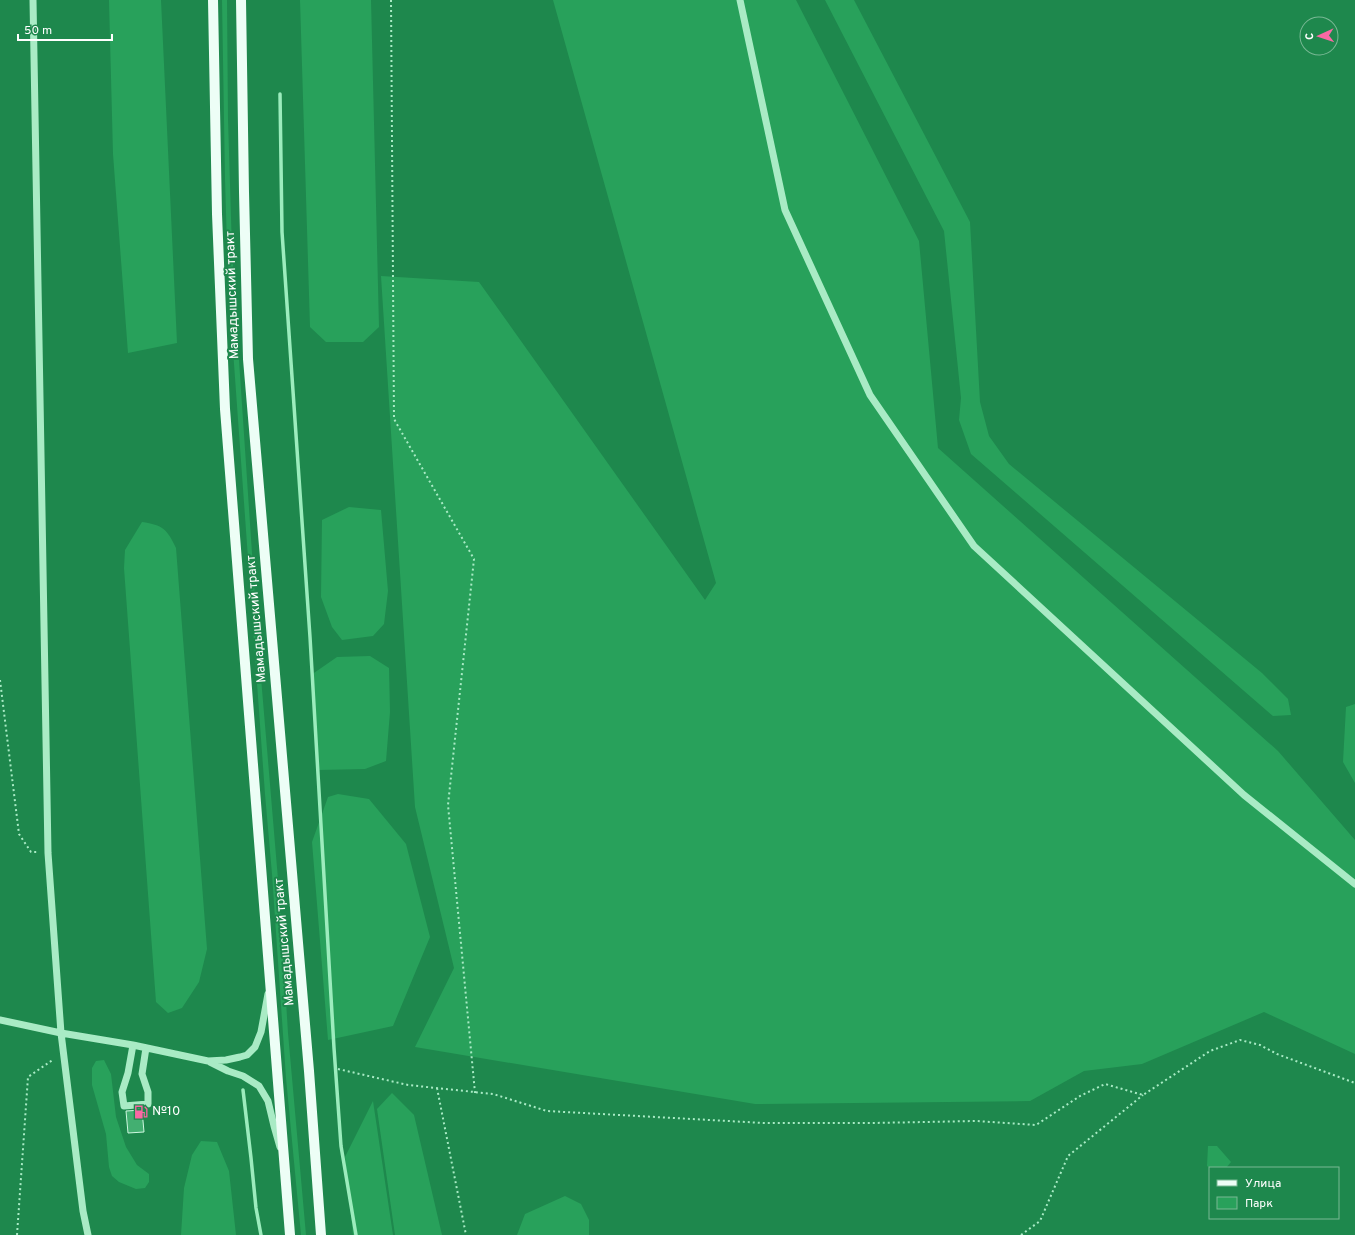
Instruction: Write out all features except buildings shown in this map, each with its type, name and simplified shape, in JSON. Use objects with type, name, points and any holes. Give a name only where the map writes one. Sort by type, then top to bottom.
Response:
[{"type":"main road","name":"Мамадышский тракт","points":[[213,0],[217,214],[225,409],[290,1235]]},
{"type":"main road","name":"Мамадышский тракт","points":[[241,1],[248,359],[309,1071],[321,1235]]},
{"type":"street","points":[[33,0],[48,853],[61,1033],[88,1235]]},
{"type":"street","points":[[740,0],[785,210],[870,395],[974,546],[1244,795],[1355,884]]},
{"type":"street","points":[[208,1061],[240,1058],[255,1047],[261,1032],[270,986]]},
{"type":"street","points":[[0,1020],[208,1061],[228,1071],[243,1076],[259,1086],[264,1092],[268,1101],[284,1158]]},
{"type":"street","points":[[132,1045],[128,1073],[122,1092],[124,1106],[148,1104],[148,1092],[142,1074],[146,1048]]},
{"type":"path","points":[[391,0],[394,419],[474,559],[448,805],[475,1093]]},
{"type":"path","points":[[0,680],[19,834],[31,852],[48,853]]},
{"type":"path","points":[[1021,1235],[1040,1221],[1068,1156],[1143,1095],[1210,1051],[1240,1040],[1260,1045],[1277,1054],[1355,1083]]},
{"type":"path","points":[[17,1235],[28,1077],[64,1053]]},
{"type":"path","points":[[338,1069],[408,1085],[493,1094],[547,1111],[764,1123],[976,1121],[1036,1125],[1080,1096],[1105,1084],[1143,1095]]},
{"type":"path","points":[[437,1088],[466,1235]]},
{"type":"green space","points":[[109,0],[161,0],[177,343],[128,353],[113,154]]},
{"type":"green space","points":[[222,0],[227,0],[228,119],[232,250],[258,642],[280,903],[288,1033],[306,1235],[301,1235],[286,1078],[233,350],[227,246]]},
{"type":"green space","points":[[300,0],[371,0],[379,327],[363,342],[326,342],[310,327]]},
{"type":"green space","points":[[553,0],[796,0],[919,241],[938,448],[1278,751],[1355,840],[1355,1054],[1264,1012],[1142,1064],[1084,1071],[1030,1101],[755,1104],[415,1047],[454,968],[415,807],[381,276],[479,282],[705,600],[716,583]]},
{"type":"green space","points":[[825,0],[854,0],[970,222],[980,402],[989,436],[1009,464],[1262,673],[1288,699],[1291,715],[1273,716],[971,454],[959,420],[961,398],[944,231]]},
{"type":"green space","points":[[349,507],[381,510],[388,591],[384,624],[373,636],[342,640],[332,627],[321,597],[322,520]]},
{"type":"green space","points":[[142,522],[164,529],[170,536],[176,548],[207,949],[199,982],[182,1008],[168,1013],[156,1002],[124,568],[125,550]]},
{"type":"green space","points":[[370,656],[389,668],[390,712],[386,761],[365,769],[318,770],[311,675],[337,657]]},
{"type":"green space","points":[[1355,704],[1355,783],[1343,762],[1346,707]]},
{"type":"green space","points":[[338,794],[369,799],[406,844],[430,937],[393,1026],[328,1040],[312,842],[328,797]]},
{"type":"green space","points":[[104,1060],[111,1074],[116,1117],[126,1147],[137,1165],[149,1174],[149,1182],[145,1188],[136,1189],[119,1182],[112,1176],[109,1167],[106,1134],[92,1085],[92,1068],[96,1061]]},
{"type":"green space","points":[[392,1093],[414,1115],[442,1235],[395,1235],[377,1109]]},
{"type":"green space","points":[[373,1101],[393,1235],[353,1235],[345,1157]]},
{"type":"green space","points":[[201,1141],[217,1142],[229,1171],[236,1235],[181,1235],[184,1188],[192,1155]]},
{"type":"green space","points":[[1208,1146],[1217,1146],[1231,1162],[1227,1167],[1209,1167],[1207,1166]]},
{"type":"green space","points":[[565,1196],[581,1204],[589,1220],[589,1235],[517,1235],[525,1214]]},
{"type":"waterway","points":[[280,94],[282,232],[310,637],[334,1048],[341,1146],[356,1235]]},
{"type":"waterway","points":[[243,1090],[256,1208],[261,1235]]},
{"type":"place","name":"№10","points":[[141,1112]]}]
